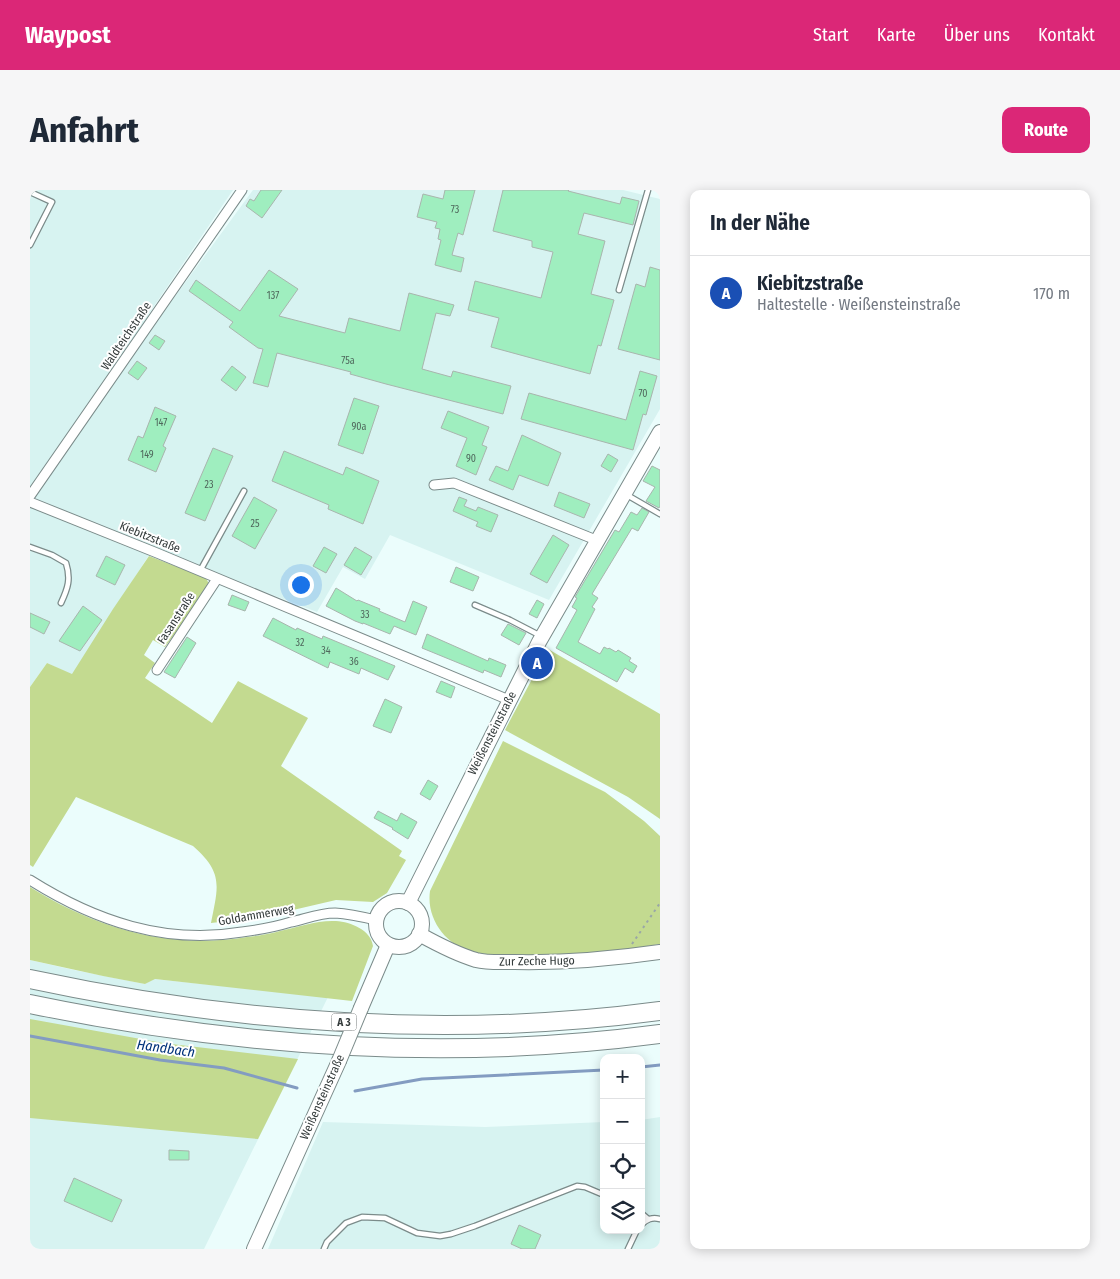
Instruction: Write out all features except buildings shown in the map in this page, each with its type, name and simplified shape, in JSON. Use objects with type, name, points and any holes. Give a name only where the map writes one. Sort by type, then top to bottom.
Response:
[{"type":"highway","name":"A 3","points":[[30,979],[151,1002],[228,1012],[341,1022],[427,1025],[490,1024],[568,1020],[660,1010]]},
{"type":"highway","name":"A 3","points":[[30,1004],[138,1023],[291,1043],[490,1048],[570,1044],[660,1034]]},
{"type":"street","name":"Waldteichstraße","points":[[30,496],[242,190]]},
{"type":"street","name":"Weißensteinstraße","points":[[408,904],[542,636],[660,432]]},
{"type":"street","points":[[434,485],[454,483],[596,540]]},
{"type":"street","name":"Kiebitzstraße","points":[[30,502],[509,700]]},
{"type":"street","name":"Fasanstraße","points":[[157,670],[216,579]]},
{"type":"street","name":"Goldammerweg","points":[[30,880],[63,900],[99,916],[142,929],[165,933],[204,936],[242,932],[334,913],[376,920]]},
{"type":"street","points":[[395,902],[408,904],[414,908],[421,920],[419,934],[415,940],[403,947],[388,945],[378,934],[376,920],[383,908],[388,904],[395,902]]},
{"type":"street","name":"Zur Zeche Hugo","points":[[419,934],[460,954],[478,960],[531,963],[569,962],[660,952]]},
{"type":"street","name":"Weißensteinstraße","points":[[254,1249],[339,1060],[388,945]]},
{"type":"lane","points":[[619,290],[648,190]]},
{"type":"lane","points":[[30,192],[52,202],[30,245]]},
{"type":"lane","points":[[200,571],[244,491]]},
{"type":"lane","points":[[624,493],[660,514]]},
{"type":"lane","points":[[30,547],[52,555],[66,563],[70,574],[69,586],[62,603]]},
{"type":"lane","points":[[475,606],[510,620],[542,636]]},
{"type":"lane","points":[[324,1249],[327,1242],[346,1223],[362,1217],[385,1218],[418,1233],[440,1236],[475,1226],[577,1186],[600,1193]]},
{"type":"lane","points":[[645,1217],[648,1220]]},
{"type":"lane","points":[[645,1222],[654,1218],[660,1219]]},
{"type":"lane","points":[[628,1249],[635,1234]]},
{"type":"path","points":[[632,944],[660,902]]},
{"type":"shaded area","points":[[30,190],[233,190],[148,315],[149,332],[253,190],[623,190],[660,199],[660,409],[549,600],[390,535],[365,579],[343,567],[317,612],[153,549],[72,675],[47,663],[30,687]]},
{"type":"shaded area","points":[[30,960],[145,984],[154,979],[328,997],[204,1249],[30,1249]]},
{"type":"shaded area","points":[[660,1117],[660,1249],[268,1249],[323,1122],[485,1127],[600,1122],[600,1234],[645,1234],[645,1119]]},
{"type":"green space","points":[[149,556],[206,578],[209,584],[208,589],[165,647],[153,640],[144,655],[155,663],[145,678],[212,723],[238,681],[308,718],[281,766],[402,851],[399,856],[406,860],[387,893],[373,902],[336,900],[263,917],[211,923],[216,900],[216,881],[210,864],[193,846],[76,797],[33,867],[30,865],[30,687],[47,663],[72,674]]},
{"type":"green space","points":[[548,649],[660,714],[660,819],[628,797],[505,730]]},
{"type":"green space","points":[[503,741],[605,792],[644,821],[660,836],[660,944],[570,955],[493,955],[463,949],[446,937],[435,921],[431,911],[430,891]]},
{"type":"green space","points":[[30,887],[80,914],[134,932],[161,938],[218,940],[272,933],[315,923],[336,921],[354,925],[364,931],[373,946],[352,1001],[155,979],[145,984],[30,960]]},
{"type":"green space","points":[[30,1019],[163,1043],[298,1059],[258,1139],[30,1118]]},
{"type":"waterway","name":"Handbach","points":[[30,1036],[160,1060],[224,1068],[297,1088]]},
{"type":"waterway","name":"Handbach","points":[[645,1067],[660,1065]]},
{"type":"waterway","name":"Handbach","points":[[355,1091],[422,1079],[600,1070]]},
{"type":"place","name":"Kiebitzstraße","points":[[537,663]]}]
